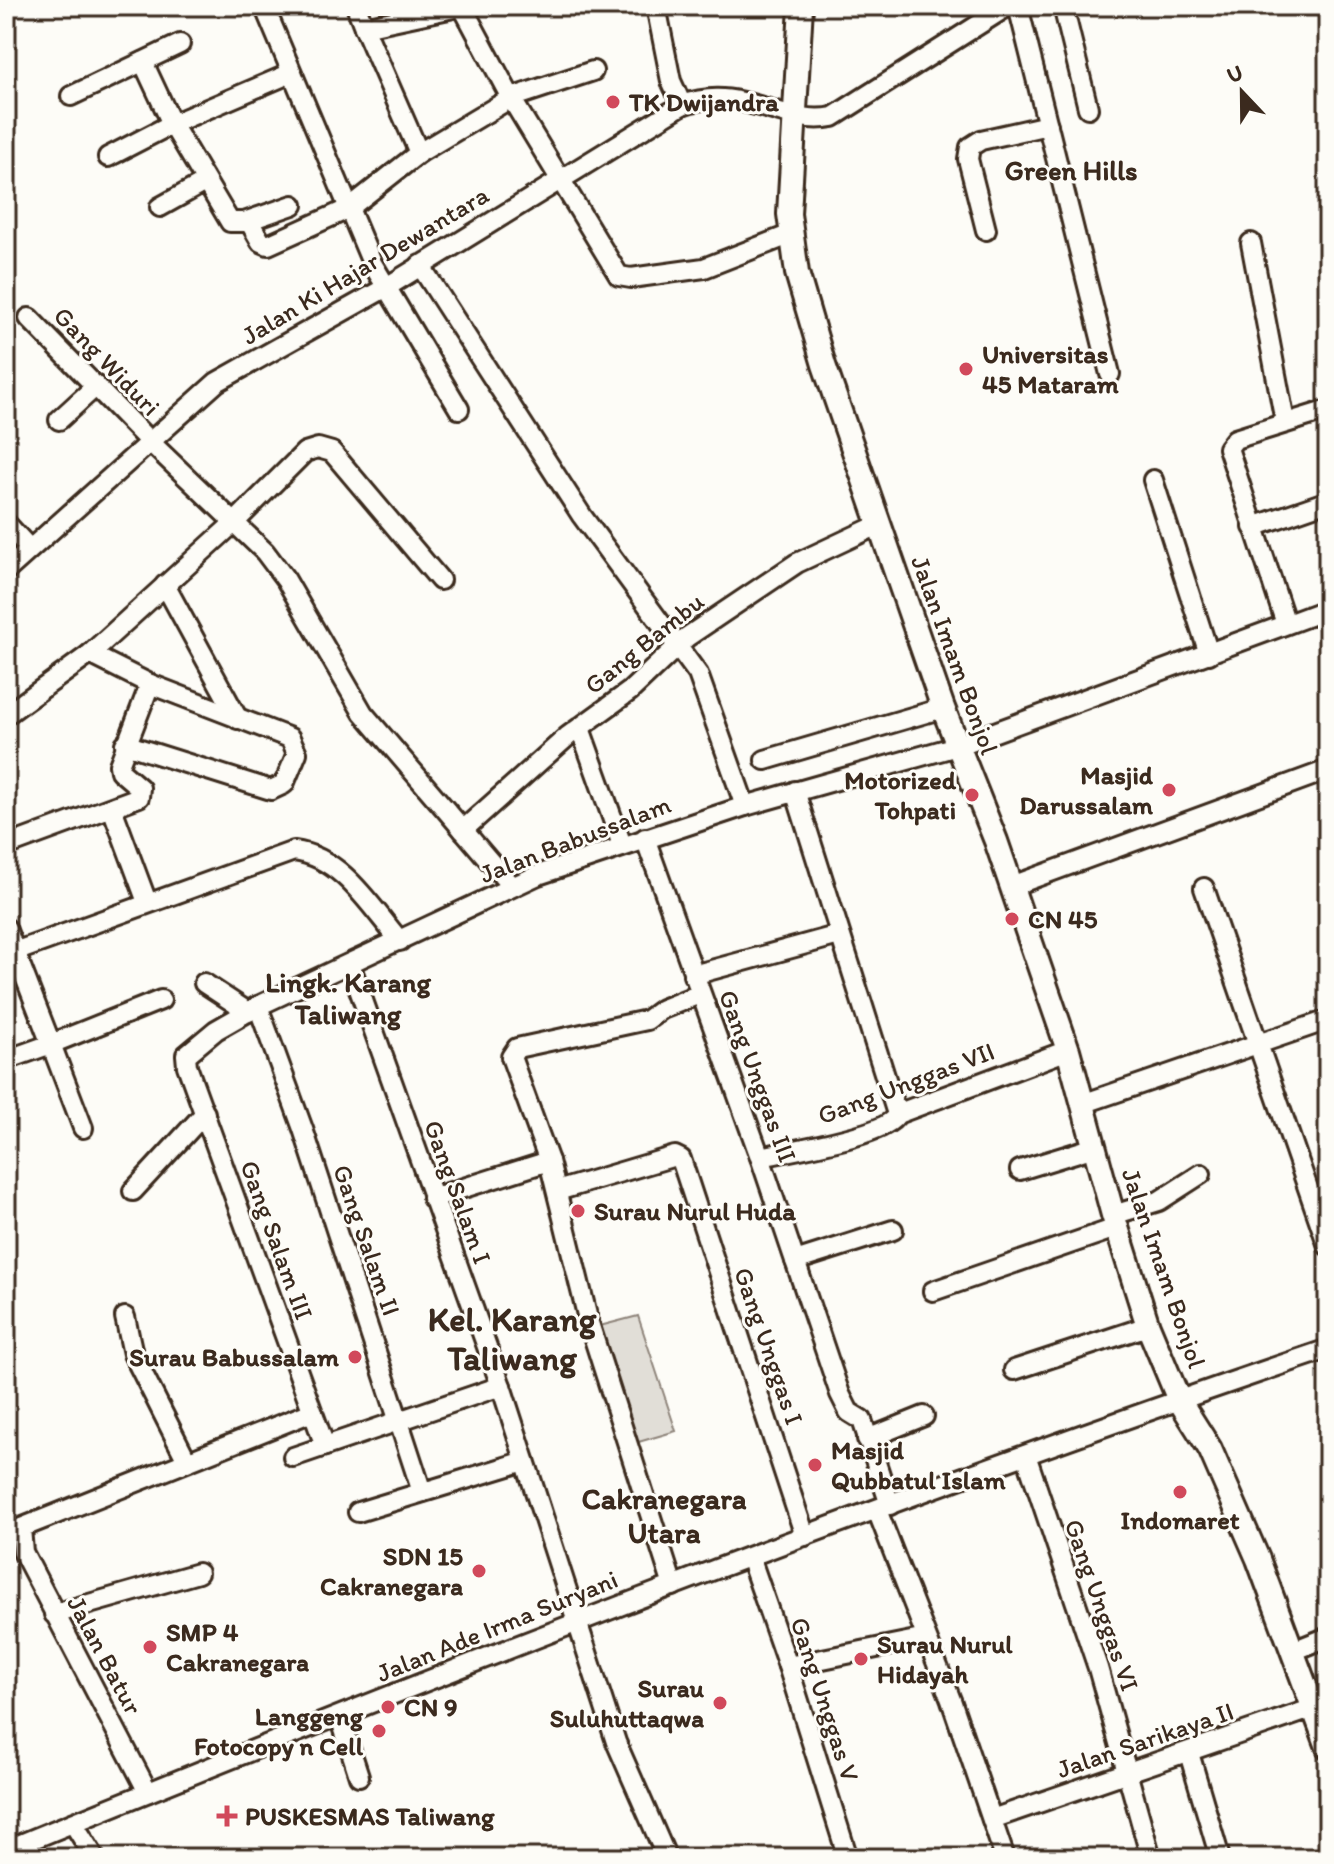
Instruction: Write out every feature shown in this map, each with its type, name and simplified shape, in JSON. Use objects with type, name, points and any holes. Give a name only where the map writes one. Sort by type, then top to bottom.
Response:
[{"type":"main road","name":"Jalan Imam Bonjol","points":[[801,6],[789,235],[811,322],[878,525],[957,746],[1012,886],[1068,1050],[1085,1103],[1114,1222],[1148,1326],[1179,1400],[1217,1463],[1328,1747]]},
{"type":"street","points":[[264,6],[289,74],[385,288],[459,409]]},
{"type":"street","points":[[356,6],[419,153]]},
{"type":"street","points":[[364,27],[462,6],[511,98],[623,279],[704,268],[789,235]]},
{"type":"street","name":"Jalan Ki Hajar Dewantara","points":[[6,571],[148,440],[217,382],[385,288],[682,105],[701,98],[736,99],[816,119],[841,114],[983,14],[1008,6]]},
{"type":"street","points":[[1018,6],[1110,374]]},
{"type":"street","points":[[1063,6],[1088,108]]},
{"type":"street","points":[[657,11],[671,81],[682,105]]},
{"type":"street","points":[[71,96],[180,44]]},
{"type":"street","points":[[143,62],[172,124],[230,222],[249,221],[293,205]]},
{"type":"street","points":[[249,221],[261,242],[268,245],[348,209],[419,153],[511,98],[593,71]]},
{"type":"street","points":[[108,157],[172,124],[289,74]]},
{"type":"street","points":[[986,230],[968,159],[970,147],[981,140],[1048,125]]},
{"type":"street","points":[[160,207],[205,182]]},
{"type":"street","points":[[1251,243],[1285,422]]},
{"type":"street","points":[[420,265],[582,516],[705,687],[745,806]]},
{"type":"street","name":"Gang Widuri","points":[[29,318],[148,440],[236,521],[286,580],[363,713],[511,886]]},
{"type":"street","points":[[59,420],[96,386]]},
{"type":"street","points":[[1286,624],[1228,448],[1235,439],[1328,410]]},
{"type":"street","points":[[6,715],[90,654],[236,521],[305,452],[326,447],[440,580]]},
{"type":"street","points":[[1153,480],[1209,654]]},
{"type":"street","points":[[1253,527],[1328,501]]},
{"type":"street","points":[[6,523],[29,548]]},
{"type":"street","name":"Gang Bambu","points":[[463,830],[580,728],[630,691],[677,644],[797,563],[878,525]]},
{"type":"street","points":[[165,585],[238,719]]},
{"type":"street","name":"Jalan Babussalam","points":[[189,1051],[253,1009],[511,886],[622,845],[745,806],[957,746],[1328,609]]},
{"type":"street","points":[[90,654],[150,684],[293,741],[297,753],[279,787],[271,790],[125,744]]},
{"type":"street","points":[[6,846],[139,797],[142,791],[120,771],[125,744],[150,684]]},
{"type":"street","points":[[765,760],[943,708]]},
{"type":"street","points":[[580,728],[622,845]]},
{"type":"street","points":[[1012,886],[1328,770]]},
{"type":"street","points":[[795,791],[897,1114]]},
{"type":"street","points":[[112,808],[147,902]]},
{"type":"street","name":"Gang Unggas III","points":[[645,838],[760,1157],[840,1394],[849,1412],[862,1420],[884,1508],[926,1638],[1005,1858]]},
{"type":"street","points":[[11,953],[283,853],[311,853],[330,863],[400,941]]},
{"type":"street","points":[[1204,888],[1328,1246]]},
{"type":"street","points":[[6,928],[11,953],[83,1128]]},
{"type":"street","points":[[693,975],[839,935]]},
{"type":"street","name":"Gang Salam I","points":[[350,964],[501,1386],[616,1742],[660,1856]]},
{"type":"street","points":[[204,983],[253,1009]]},
{"type":"street","points":[[673,1586],[589,1323],[549,1161],[512,1061],[517,1048],[647,1020],[662,1009],[700,994]]},
{"type":"street","points":[[6,1060],[161,1000]]},
{"type":"street","name":"Gang Salam II","points":[[253,1009],[400,1420],[422,1492]]},
{"type":"street","points":[[1085,1103],[1328,1020]]},
{"type":"street","name":"Gang Unggas VII","points":[[760,1157],[856,1135],[893,1122],[897,1114],[1068,1050]]},
{"type":"street","name":"Gang Salam III","points":[[189,1051],[187,1066],[325,1446]]},
{"type":"street","points":[[133,1191],[205,1113]]},
{"type":"street","points":[[1020,1170],[1095,1147]]},
{"type":"street","name":"Gang Unggas I","points":[[557,1191],[679,1157],[805,1536]]},
{"type":"street","points":[[432,1198],[549,1161]]},
{"type":"street","points":[[933,1291],[1114,1222],[1159,1201],[1201,1174]]},
{"type":"street","points":[[795,1261],[893,1230]]},
{"type":"street","points":[[125,1317],[133,1354],[187,1461],[312,1412]]},
{"type":"street","points":[[1014,1370],[1148,1326]]},
{"type":"street","name":"Jalan Ade Irma Suryani","points":[[6,1850],[579,1620],[1026,1455],[1328,1349]]},
{"type":"street","points":[[293,1457],[501,1386]]},
{"type":"street","points":[[867,1439],[924,1416]]},
{"type":"street","name":"Gang Unggas VI","points":[[1026,1455],[1098,1668],[1151,1858]]},
{"type":"street","name":"Jalan Batur","points":[[148,1792],[54,1614],[20,1541],[21,1528],[187,1461]]},
{"type":"street","points":[[358,1512],[525,1461]]},
{"type":"street","name":"Gang Unggas V","points":[[750,1557],[848,1858]]},
{"type":"street","points":[[54,1614],[198,1573]]},
{"type":"street","points":[[1293,1651],[1328,1637]]},
{"type":"street","points":[[788,1666],[926,1638]]},
{"type":"street","name":"Jalan Sarikaya II","points":[[992,1819],[1314,1708]]},
{"type":"street","points":[[340,1717],[359,1776]]},
{"type":"street","points":[[1189,1753],[1220,1858]]},
{"type":"street","points":[[73,1823],[95,1858]]},
{"type":"shaded area","points":[[638,1316],[676,1431],[635,1443],[596,1327]]},
{"type":"place","name":"TK Dwijandra","points":[[613,102]]},
{"type":"place","name":"Universitas 45 Mataram","points":[[966,369]]},
{"type":"place","name":"Masjid Darussalam","points":[[1169,790]]},
{"type":"place","name":"Motorized Tohpati","points":[[972,795]]},
{"type":"place","name":"CN 45","points":[[1012,919]]},
{"type":"place","name":"Surau Nurul Huda","points":[[578,1211]]},
{"type":"place","name":"Surau Babussalam","points":[[355,1357]]},
{"type":"place","name":"Masjid Qubbatul Islam","points":[[815,1465]]},
{"type":"place","name":"Indomaret","points":[[1180,1492]]},
{"type":"place","name":"SDN 15 Cakranegara","points":[[479,1571]]},
{"type":"place","name":"SMP 4 Cakranegara","points":[[150,1647]]},
{"type":"place","name":"Surau Nurul Hidayah","points":[[861,1659]]},
{"type":"place","name":"Surau Suluhuttaqwa","points":[[720,1703]]},
{"type":"place","name":"CN 9","points":[[388,1707]]},
{"type":"place","name":"Langgeng Fotocopy n Cell","points":[[379,1731]]},
{"type":"place","name":"PUSKESMAS Taliwang","points":[[227,1816]]},
{"type":"district","name":"Green Hills","points":[[1071,170]]},
{"type":"district","name":"Lingk. Karang Taliwang","points":[[348,998]]},
{"type":"district","name":"Kel. Karang Taliwang","points":[[512,1338]]},
{"type":"district","name":"Cakranegara Utara","points":[[664,1516]]}]
